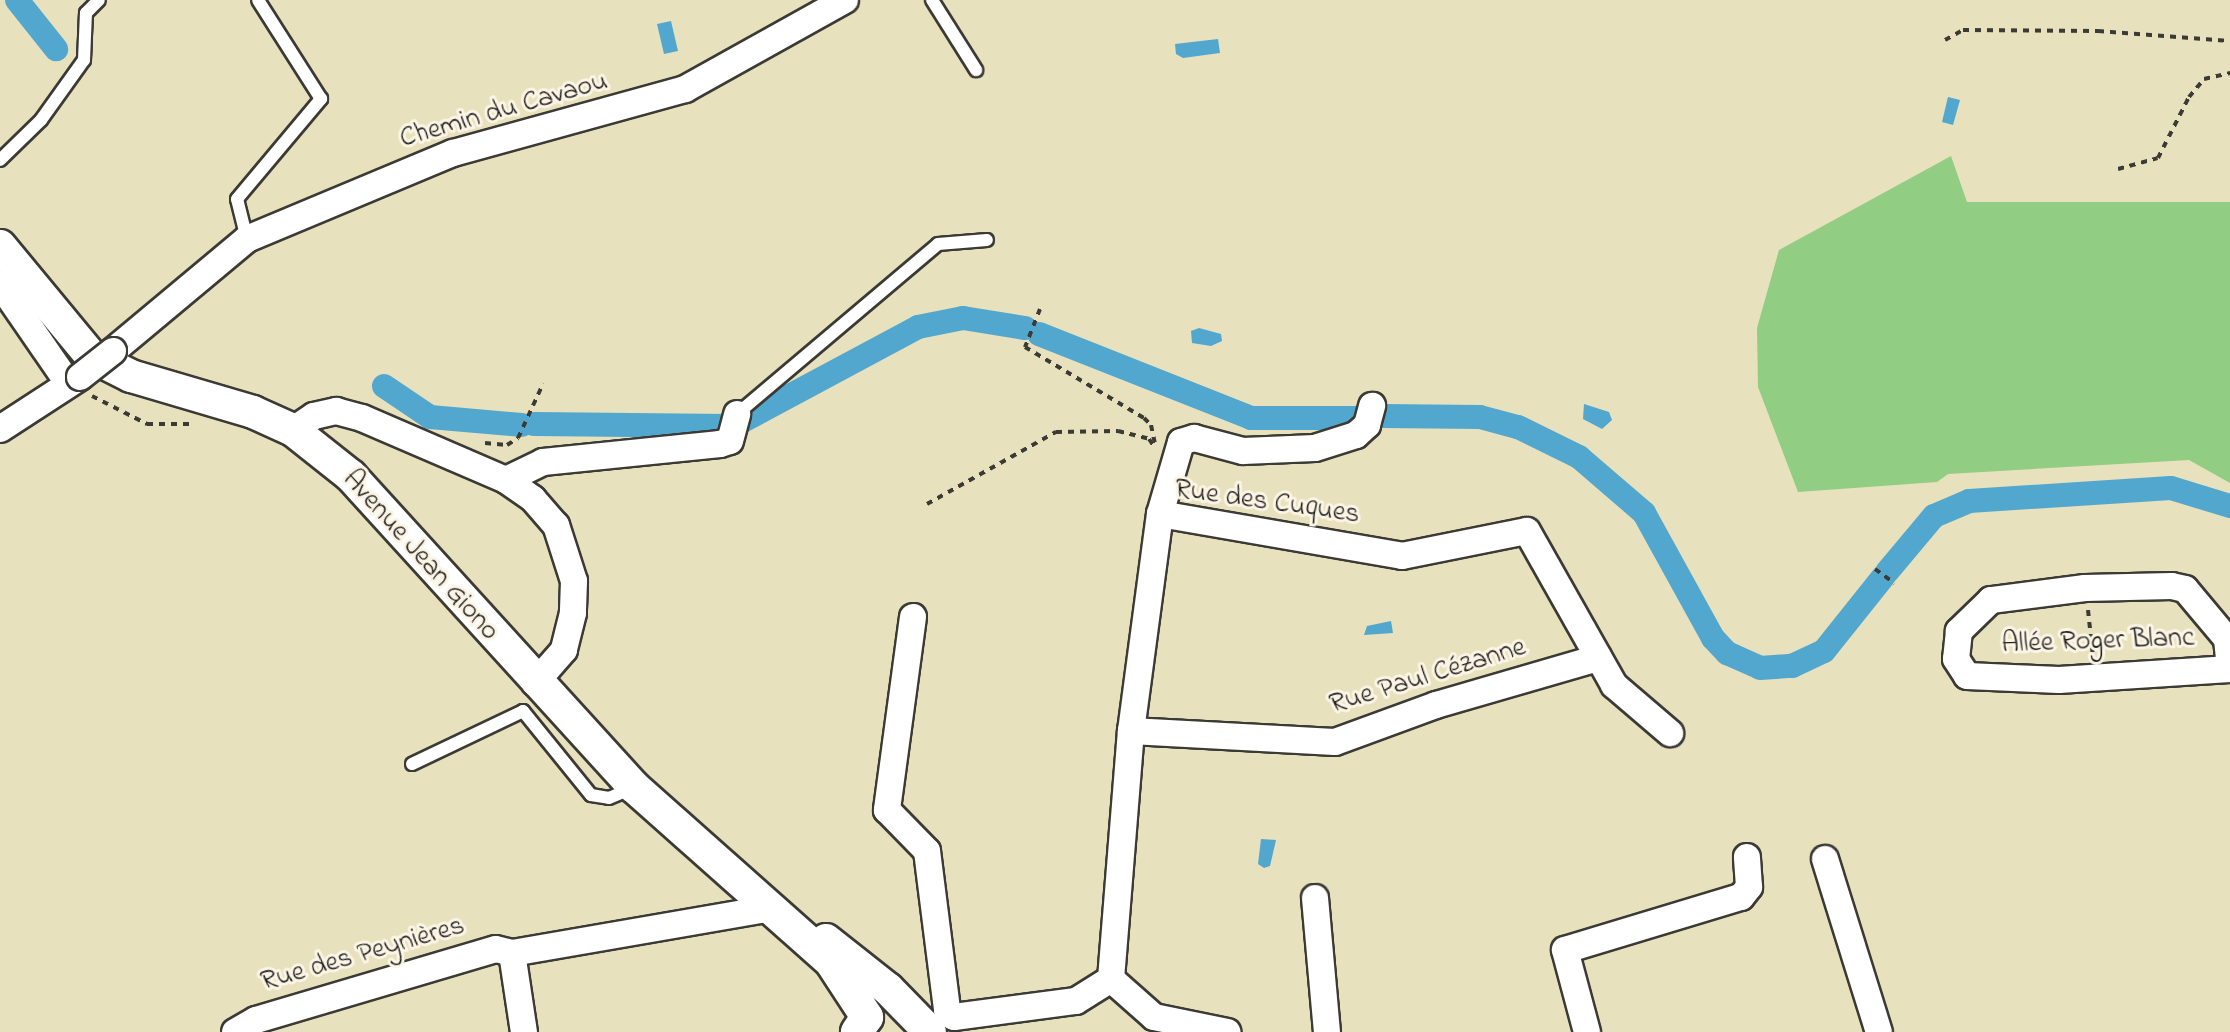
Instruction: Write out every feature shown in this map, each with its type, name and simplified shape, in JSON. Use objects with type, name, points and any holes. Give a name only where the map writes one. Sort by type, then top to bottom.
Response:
[{"type":"street","name":"Chemin du Cavaou","points":[[0,429],[88,367],[247,239],[453,153],[685,89],[845,0]]},
{"type":"street","points":[[0,246],[88,367]]},
{"type":"street","points":[[0,284],[88,367]]},
{"type":"street","name":"Avenue Jean Giono","points":[[88,367],[131,376],[253,412],[293,430],[351,476],[535,683],[634,787],[831,962],[859,1028],[903,1003]]},
{"type":"street","points":[[293,430],[314,416],[336,411],[506,480],[556,525],[574,581],[573,613],[564,650],[535,683]]},
{"type":"street","points":[[1160,514],[1181,442],[1194,438],[1243,451],[1315,448],[1356,435],[1370,415]]},
{"type":"street","points":[[506,480],[543,462],[720,444],[730,441],[736,423]]},
{"type":"street","name":"Rue des Cuques","points":[[1111,979],[1131,731],[1160,514],[1402,556],[1527,531],[1614,685],[1670,733]]},
{"type":"street","name":"Allée Roger Blanc","points":[[2085,588],[2185,589],[2227,639],[2230,668],[2059,680],[1967,676],[1956,659],[1959,631],[1991,600],[2085,588]]},
{"type":"street","points":[[913,617],[887,810],[927,851],[938,1021],[1076,1001],[1111,979],[1154,1017],[1227,1032]]},
{"type":"street","name":"Rue Paul Cézanne","points":[[1131,731],[1335,742],[1436,705],[1598,658]]},
{"type":"street","name":"Avenue Jean Giono","points":[[693,840],[903,1003],[938,1021]]},
{"type":"street","points":[[1587,1032],[1565,950],[1741,897],[1749,887],[1747,857]]},
{"type":"street","points":[[1825,859],[1879,1032]]},
{"type":"street","points":[[1315,898],[1327,1032]]},
{"type":"street","name":"Rue des Peynières","points":[[235,1032],[256,1020],[428,966],[496,949],[512,953],[768,909]]},
{"type":"street","points":[[512,953],[524,1032]]},
{"type":"lane","points":[[0,160],[41,120],[84,60],[86,13],[99,0]]},
{"type":"lane","points":[[247,239],[237,199],[321,99],[258,0]]},
{"type":"lane","points":[[932,0],[976,70]]},
{"type":"lane","points":[[736,423],[938,244],[987,240]]},
{"type":"lane","points":[[412,764],[523,711],[591,795],[609,798],[634,787]]},
{"type":"path","points":[[1945,40],[1954,32],[1978,30],[2098,31],[2230,41]]},
{"type":"path","points":[[2118,169],[2158,158],[2204,79],[2230,73]]},
{"type":"path","points":[[1040,309],[1025,347],[1032,354],[1144,418],[1151,425],[1156,460]]},
{"type":"path","points":[[88,367],[147,424],[210,424]]},
{"type":"path","points":[[524,431],[543,384]]},
{"type":"path","points":[[927,504],[1056,432],[1118,431],[1149,439],[1155,449]]},
{"type":"path","points":[[1875,569],[1894,583]]},
{"type":"path","points":[[2085,588],[2095,676]]},
{"type":"green space","points":[[1951,156],[1967,202],[2230,202],[2230,483],[2189,460],[1948,474],[1937,482],[1798,492],[1758,387],[1757,328],[1779,250]]},
{"type":"water","points":[[671,21],[678,51],[664,54],[657,24]]},
{"type":"water","points":[[1218,39],[1220,53],[1183,58],[1176,54],[1175,44]]},
{"type":"water","points":[[1948,97],[1960,100],[1953,125],[1942,122]]},
{"type":"water","points":[[1199,328],[1221,334],[1222,341],[1211,346],[1192,343],[1191,331]]},
{"type":"water","points":[[1584,404],[1609,412],[1612,420],[1602,429],[1583,419]]},
{"type":"water","points":[[1391,621],[1393,633],[1364,635],[1367,626]]},
{"type":"water","points":[[1261,839],[1276,840],[1270,866],[1264,868],[1258,864]]},
{"type":"waterway","points":[[17,0],[56,49]]},
{"type":"waterway","points":[[741,422],[918,327],[963,318],[1025,328]]},
{"type":"waterway","points":[[1039,334],[1251,418],[1358,418]]},
{"type":"waterway","points":[[384,386],[430,417],[522,425]]},
{"type":"waterway","points":[[1382,416],[1480,417],[1518,427],[1579,457],[1644,513],[1713,638],[1727,653],[1760,668],[1792,666],[1824,651],[1883,577]]},
{"type":"waterway","points":[[534,424],[728,426]]},
{"type":"waterway","points":[[1887,572],[1934,516],[1969,501],[2171,488],[2230,506]]}]
